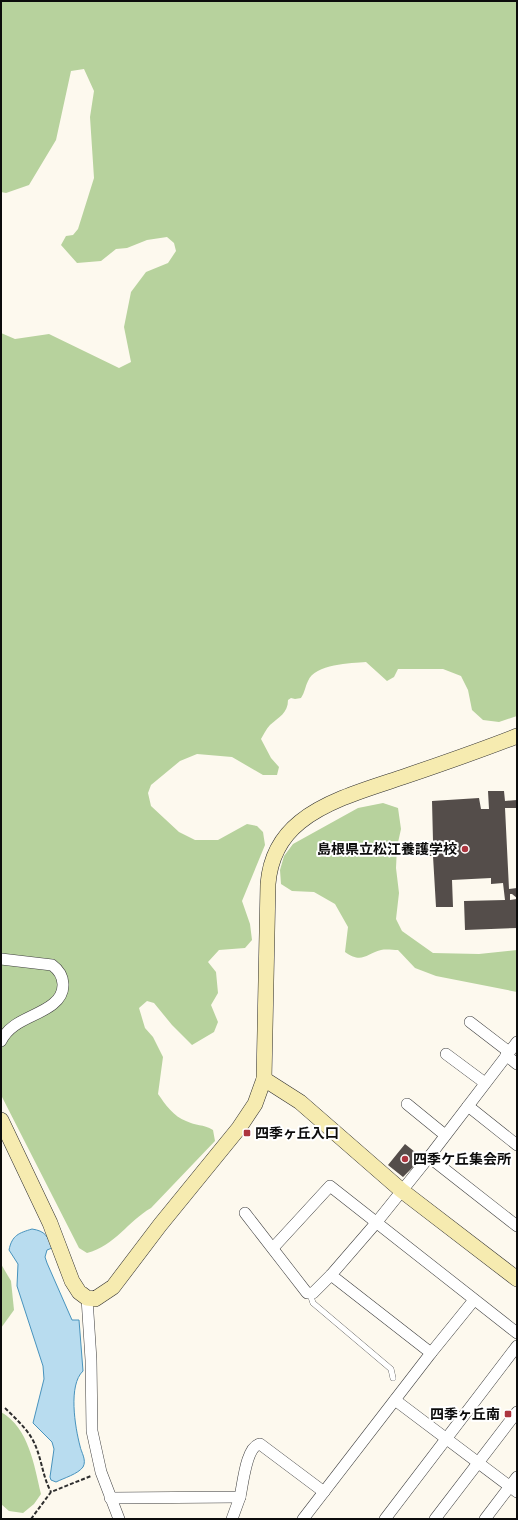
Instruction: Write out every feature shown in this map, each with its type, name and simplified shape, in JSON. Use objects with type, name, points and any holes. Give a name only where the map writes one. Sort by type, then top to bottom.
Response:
[{"type":"street","points":[[1,1120],[50,1223],[72,1281],[79,1292],[86,1298],[95,1299],[114,1287],[160,1225],[249,1114],[260,1092],[264,1079],[269,871],[281,842],[301,821],[318,810],[358,793],[517,736]]},
{"type":"street","points":[[1,959],[52,965],[59,970],[63,976],[63,989],[54,1004],[11,1028],[1,1041]]},
{"type":"street","points":[[470,1022],[517,1064]]},
{"type":"street","points":[[245,1213],[305,1291],[310,1294],[315,1292],[376,1223],[429,1157],[517,1042]]},
{"type":"street","points":[[446,1054],[485,1083]]},
{"type":"street","points":[[264,1079],[288,1092],[401,1190],[517,1279]]},
{"type":"street","points":[[407,1104],[445,1135]]},
{"type":"street","points":[[468,1106],[517,1145]]},
{"type":"street","points":[[429,1157],[517,1226]]},
{"type":"street","points":[[273,1248],[330,1186],[474,1300],[517,1332]]},
{"type":"street","points":[[330,1275],[431,1353]]},
{"type":"street","points":[[86,1298],[91,1360],[92,1431],[101,1472],[119,1519]]},
{"type":"street","points":[[303,1519],[431,1353],[474,1300]]},
{"type":"street","points":[[385,1519],[517,1346]]},
{"type":"street","points":[[396,1400],[513,1490]]},
{"type":"street","points":[[435,1519],[517,1412]]},
{"type":"street","points":[[232,1519],[240,1497],[250,1451],[256,1445],[260,1444],[324,1492]]},
{"type":"street","points":[[484,1519],[513,1490],[517,1477]]},
{"type":"street","points":[[110,1498],[240,1497]]},
{"type":"lane","points":[[310,1294],[313,1304],[391,1369],[393,1378]]},
{"type":"path","points":[[5,1408],[21,1423],[32,1440],[36,1448],[44,1480],[50,1492]]},
{"type":"path","points":[[31,1519],[50,1492],[101,1472]]},
{"type":"green space","points":[[1,1],[517,1],[517,716],[499,722],[483,720],[472,710],[468,690],[461,676],[443,669],[398,669],[394,677],[387,681],[366,662],[334,666],[325,668],[312,675],[301,698],[291,698],[288,700],[285,712],[266,730],[261,739],[271,758],[279,767],[277,775],[263,775],[232,757],[197,754],[180,761],[151,785],[148,793],[151,806],[179,832],[195,840],[218,840],[247,824],[257,826],[263,832],[265,845],[242,901],[250,924],[252,940],[245,948],[219,950],[208,962],[216,972],[218,993],[211,1005],[218,1022],[214,1032],[192,1045],[172,1025],[154,1003],[147,1001],[139,1008],[145,1028],[153,1037],[163,1057],[158,1094],[170,1110],[182,1119],[213,1130],[215,1141],[151,1208],[143,1213],[106,1245],[87,1253],[79,1248],[1,1095],[1,333],[15,339],[49,334],[119,368],[131,362],[124,327],[131,292],[146,272],[168,263],[176,251],[174,243],[167,237],[147,240],[127,248],[116,249],[101,261],[77,263],[61,245],[66,236],[73,235],[78,229],[94,178],[90,117],[94,91],[84,69],[71,71],[56,140],[29,185],[6,193],[1,192]]},
{"type":"green space","points":[[383,803],[398,808],[401,829],[397,847],[396,868],[399,893],[396,919],[402,931],[433,953],[479,954],[517,950],[517,992],[436,976],[415,968],[398,950],[381,950],[360,958],[351,956],[345,952],[348,927],[335,904],[314,892],[292,891],[281,884],[280,870],[284,856],[293,844],[358,808]]},
{"type":"green space","points":[[1,1264],[11,1281],[14,1310],[1,1328]]},
{"type":"green space","points":[[1,1412],[18,1427],[24,1437],[33,1460],[41,1494],[34,1504],[23,1513],[9,1511],[1,1504]]},
{"type":"water","points":[[32,1229],[40,1231],[49,1240],[52,1248],[47,1250],[45,1257],[47,1263],[72,1320],[79,1320],[83,1371],[78,1377],[74,1396],[74,1407],[76,1428],[84,1464],[78,1472],[56,1482],[51,1480],[50,1477],[54,1449],[52,1442],[33,1423],[44,1379],[43,1366],[17,1286],[18,1264],[9,1250],[12,1241],[17,1235]]},
{"type":"building","name":"島根県立松江養護学校","points":[[488,791],[504,791],[505,801],[517,800],[517,808],[505,808],[509,889],[517,888],[517,898],[510,894],[510,900],[517,899],[517,928],[465,930],[464,901],[505,900],[503,883],[491,884],[491,878],[452,880],[453,907],[436,907],[433,856],[424,856],[423,842],[433,841],[432,801],[479,798],[481,809],[489,809]]},
{"type":"building","name":"四季ケ丘集会所","points":[[405,1144],[420,1156],[415,1163],[416,1164],[403,1177],[388,1165]]},
{"type":"place","name":"島根県立松江養護学校","points":[[465,849]]},
{"type":"place","name":"四季ヶ丘入口","points":[[247,1133]]},
{"type":"place","name":"四季ケ丘集会所","points":[[405,1159]]},
{"type":"place","name":"四季ヶ丘南","points":[[508,1414]]}]
